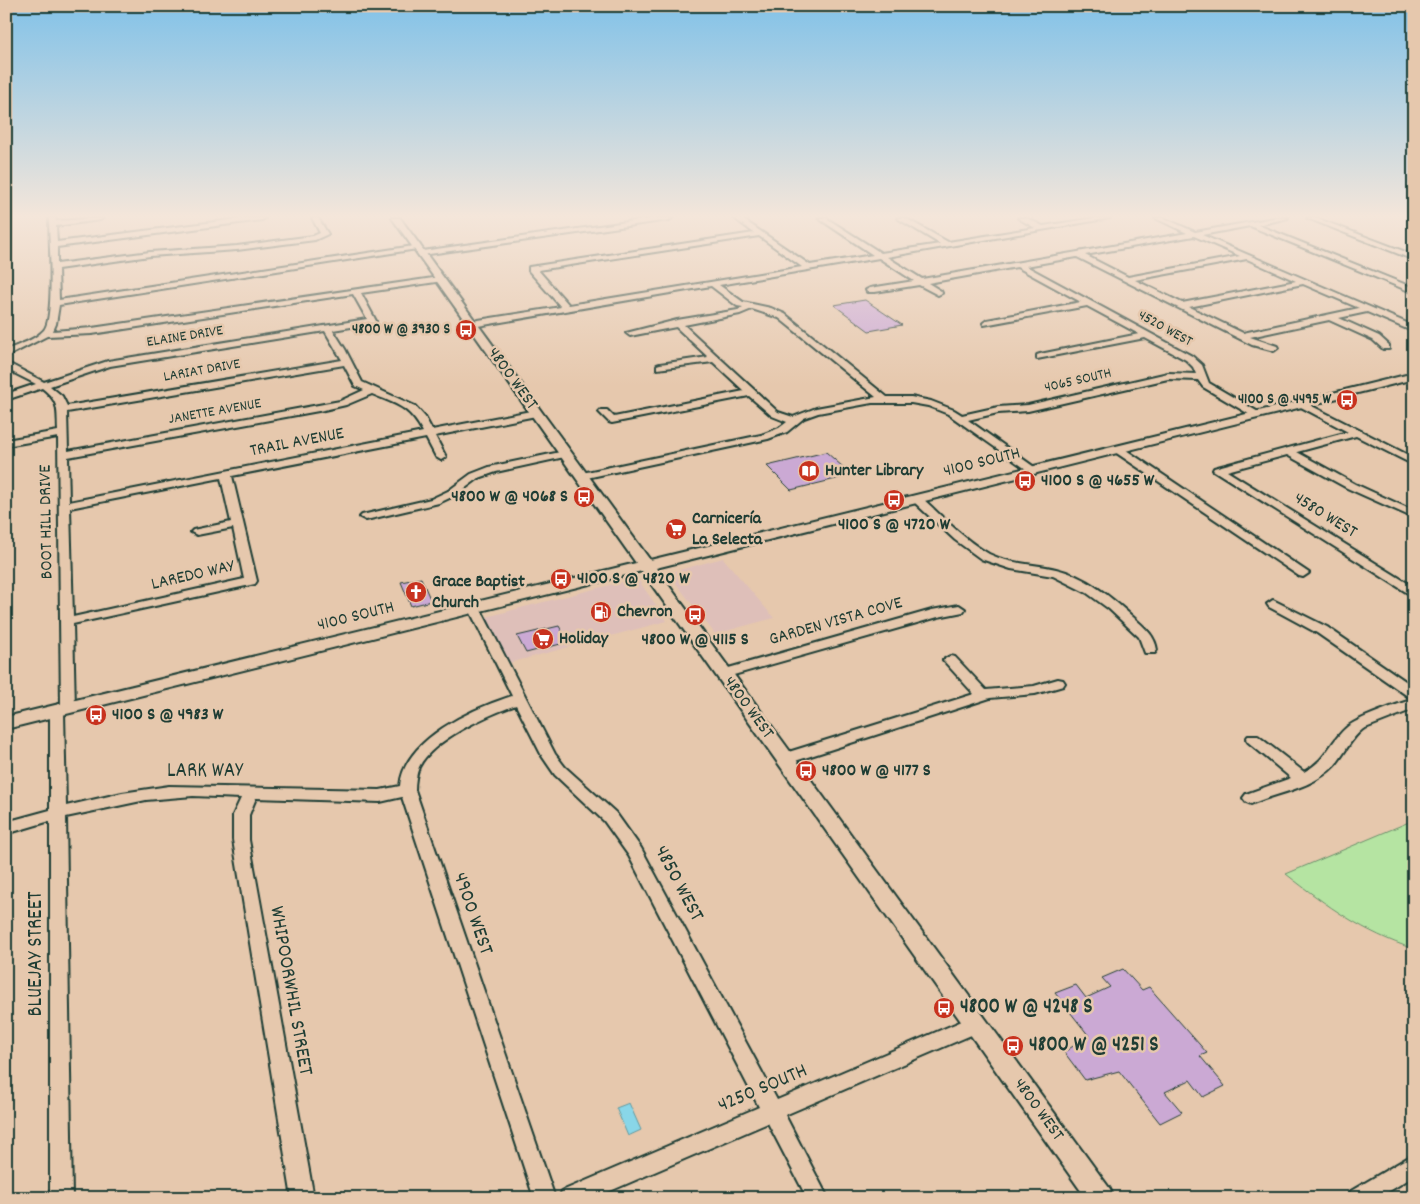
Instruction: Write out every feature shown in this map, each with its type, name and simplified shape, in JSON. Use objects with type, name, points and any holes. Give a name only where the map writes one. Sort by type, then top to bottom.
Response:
[{"type":"main road","name":"4800 WEST","points":[[437,274],[1101,1198]]},
{"type":"main road","name":"4100 SOUTH","points":[[6,723],[918,500],[1414,376]]},
{"type":"street","points":[[45,334],[52,324],[55,303],[54,274]]},
{"type":"street","points":[[55,303],[251,274]]},
{"type":"street","points":[[537,274],[567,308]]},
{"type":"street","points":[[472,324],[772,274]]},
{"type":"street","points":[[910,274],[938,293]]},
{"type":"street","points":[[870,290],[967,274]]},
{"type":"street","name":"4520 WEST","points":[[1036,274],[1193,361],[1200,368],[1204,383],[1209,388],[1257,415]]},
{"type":"street","points":[[1118,274],[1259,344],[1274,348]]},
{"type":"street","points":[[1128,279],[1154,274]]},
{"type":"street","points":[[1287,274],[1414,329]]},
{"type":"street","points":[[1373,274],[1414,291]]},
{"type":"street","points":[[6,354],[45,334],[85,332],[440,279]]},
{"type":"street","points":[[1182,306],[1305,282]]},
{"type":"street","points":[[713,284],[736,302],[768,310],[782,316],[884,398]]},
{"type":"street","name":"ELAINE DRIVE","points":[[6,396],[108,364],[372,321],[356,292]]},
{"type":"street","points":[[987,323],[1089,303]]},
{"type":"street","points":[[630,333],[737,313],[751,306]]},
{"type":"street","points":[[1243,336],[1368,309]]},
{"type":"street","points":[[1330,317],[1376,338],[1386,347]]},
{"type":"street","points":[[677,323],[775,414],[795,421]]},
{"type":"street","points":[[327,328],[357,383],[412,408],[420,417],[442,457]]},
{"type":"street","points":[[1040,357],[1146,334]]},
{"type":"street","points":[[660,367],[715,360]]},
{"type":"street","name":"LARIAT DRIVE","points":[[63,410],[347,362]]},
{"type":"street","points":[[6,365],[58,397],[63,410]]},
{"type":"street","name":"4065 SOUTH","points":[[962,418],[998,410],[1025,408],[1168,376],[1202,376]]},
{"type":"street","name":"JANETTE AVENUE","points":[[64,454],[324,407],[371,391]]},
{"type":"street","points":[[604,412],[612,420],[751,393]]},
{"type":"street","points":[[582,476],[764,437],[783,430],[795,421],[816,411],[884,398],[923,402],[951,412],[962,418],[1033,471]]},
{"type":"street","points":[[1302,404],[1414,462]]},
{"type":"street","name":"BOOT HILL DRIVE","points":[[63,410],[66,622],[63,710]]},
{"type":"street","name":"TRAIL AVENUE","points":[[65,506],[536,413]]},
{"type":"street","points":[[6,443],[63,433]]},
{"type":"street","points":[[1288,451],[1356,433]]},
{"type":"street","points":[[1119,450],[1303,573]]},
{"type":"street","points":[[1288,451],[1345,484],[1414,515]]},
{"type":"street","name":"4580 WEST","points":[[1288,451],[1218,470],[1414,593]]},
{"type":"street","points":[[366,517],[435,501],[452,493],[475,476],[493,469],[566,454]]},
{"type":"street","name":"LAREDO WAY","points":[[66,622],[251,581],[226,475]]},
{"type":"street","points":[[918,500],[973,549],[986,556],[1010,565],[1058,574],[1086,586],[1144,634],[1149,641],[1150,650]]},
{"type":"street","points":[[197,532],[237,524]]},
{"type":"street","points":[[1274,604],[1322,630],[1414,694]]},
{"type":"street","name":"GARDEN VISTA COVE","points":[[723,674],[936,613],[960,608]]},
{"type":"street","name":"4850 WEST","points":[[475,609],[548,756],[560,771],[610,817],[630,843],[818,1198]]},
{"type":"street","points":[[950,660],[983,695]]},
{"type":"street","points":[[784,759],[983,695],[996,692],[1035,690],[1058,683]]},
{"type":"street","points":[[407,790],[412,766],[429,745],[487,711],[519,699]]},
{"type":"street","points":[[1252,798],[1302,779],[1324,767],[1350,731],[1414,704]]},
{"type":"street","name":"BLUEJAY STREET","points":[[61,1198],[58,813],[63,710]]},
{"type":"street","points":[[1253,739],[1302,779]]},
{"type":"street","name":"LARK WAY","points":[[6,828],[110,800],[154,793],[179,791],[380,796],[407,790]]},
{"type":"street","name":"4900 WEST","points":[[407,790],[545,1198]]},
{"type":"street","name":"WHIPOORWHIL STREET","points":[[250,793],[241,815],[240,831],[303,1198]]},
{"type":"street","name":"4250 SOUTH","points":[[570,1198],[976,1024]]},
{"type":"street","points":[[1360,1197],[1414,1164]]},
{"type":"shaded area","points":[[723,558],[774,618],[715,634],[668,573]]},
{"type":"shaded area","points":[[637,578],[667,621],[509,663],[486,617]]},
{"type":"green space","points":[[1409,822],[1414,824],[1414,949],[1362,927],[1316,897],[1286,874]]},
{"type":"water","points":[[629,1103],[641,1130],[628,1136],[616,1108]]},
{"type":"building","points":[[865,300],[902,325],[869,331],[834,305]]},
{"type":"building","name":"Hunter Library","points":[[826,452],[852,475],[791,490],[767,466]]},
{"type":"building","name":"Grace Baptist Church","points":[[421,578],[431,601],[411,606],[401,582]]},
{"type":"building","name":"Holiday","points":[[559,626],[568,642],[526,653],[517,636]]},
{"type":"building","points":[[1123,969],[1142,990],[1149,987],[1207,1053],[1200,1056],[1225,1086],[1203,1097],[1190,1080],[1165,1092],[1182,1112],[1160,1123],[1119,1071],[1085,1080],[1064,1052],[1089,1036],[1055,993],[1076,985],[1086,998],[1110,987],[1102,978]]},
{"type":"place","name":"4800 W @ 3930 S","points":[[466,330]]},
{"type":"place","name":"4100 S @ 4495 W","points":[[1347,400]]},
{"type":"place","name":"Hunter Library","points":[[809,471]]},
{"type":"place","name":"4100 S @ 4655 W","points":[[1025,481]]},
{"type":"place","name":"4800 W @ 4068 S","points":[[584,497]]},
{"type":"place","name":"4100 S @ 4720 W","points":[[894,500]]},
{"type":"place","name":"Carnicería La Selecta","points":[[676,529]]},
{"type":"place","name":"4100 S @ 4820 W","points":[[561,579]]},
{"type":"place","name":"Grace Baptist Church","points":[[416,592]]},
{"type":"place","name":"Chevron","points":[[601,612]]},
{"type":"place","name":"4800 W @ 4115 S","points":[[695,615]]},
{"type":"place","name":"Holiday","points":[[543,639]]},
{"type":"place","name":"4100 S @ 4983 W","points":[[96,715]]},
{"type":"place","name":"4800 W @ 4177 S","points":[[806,771]]},
{"type":"place","name":"4800 W @ 4248 S","points":[[944,1008]]},
{"type":"place","name":"4800 W @ 4251 S","points":[[1013,1046]]}]
